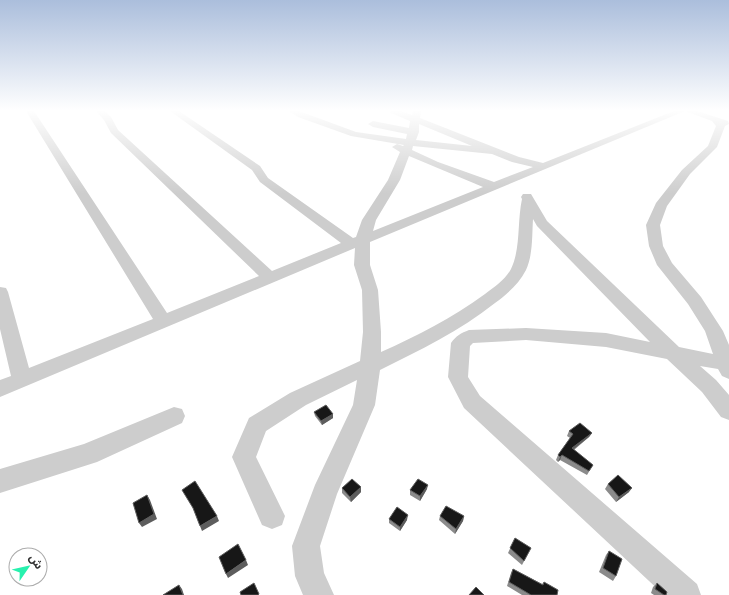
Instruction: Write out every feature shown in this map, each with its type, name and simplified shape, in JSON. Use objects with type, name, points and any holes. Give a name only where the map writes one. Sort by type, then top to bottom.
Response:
[{"type":"street","points":[[48,139],[164,322]]},
{"type":"street","points":[[122,139],[270,278]]},
{"type":"street","points":[[214,139],[256,168],[264,180],[357,242]]},
{"type":"street","points":[[319,595],[310,576],[306,546],[324,494],[364,406],[370,366],[372,332],[370,290],[357,242],[381,199],[394,180],[409,139]]},
{"type":"street","points":[[417,139],[434,164],[495,187]]},
{"type":"street","points":[[445,139],[492,150]]},
{"type":"street","points":[[463,139],[516,160],[543,166]]},
{"type":"street","points":[[0,389],[611,139]]},
{"type":"street","points":[[716,139],[712,147],[686,172],[661,206],[653,225],[656,246],[665,265],[695,301],[714,331],[728,366]]},
{"type":"street","points":[[515,178],[542,223],[673,353],[709,386],[729,411]]},
{"type":"street","points":[[272,516],[244,457],[257,425],[298,399],[427,339],[471,312],[506,286],[518,270],[523,254],[528,200]]},
{"type":"street","points":[[0,292],[22,380]]},
{"type":"street","points":[[686,595],[472,402],[458,376],[461,343],[469,337],[526,334],[606,340],[673,353],[728,366]]},
{"type":"street","points":[[0,481],[88,454],[174,416]]},
{"type":"building","points":[[326,405],[333,414],[321,421],[314,412]]},
{"type":"building","points":[[580,423],[592,433],[572,448],[593,465],[589,471],[562,455],[560,457],[558,455],[573,434],[569,431]]},
{"type":"building","points":[[618,475],[632,488],[619,497],[608,484]]},
{"type":"building","points":[[352,479],[361,487],[350,497],[342,488]]},
{"type":"building","points":[[418,479],[428,485],[420,496],[410,490]]},
{"type":"building","points":[[195,481],[217,516],[200,526],[193,508],[182,490]]},
{"type":"building","points":[[147,495],[154,514],[139,523],[133,503]]},
{"type":"building","points":[[446,506],[464,516],[456,529],[440,516]]},
{"type":"building","points":[[397,507],[408,515],[400,527],[389,519]]},
{"type":"building","points":[[515,538],[531,548],[524,561],[510,548]]},
{"type":"building","points":[[238,544],[246,560],[226,574],[219,557]]},
{"type":"building","points":[[609,551],[622,559],[616,576],[603,568]]},
{"type":"building","points":[[513,569],[543,585],[544,582],[558,590],[557,595],[531,595],[509,582]]},
{"type":"building","points":[[254,583],[259,594],[258,595],[241,595],[240,592]]},
{"type":"building","points":[[657,583],[667,592],[666,595],[655,589]]},
{"type":"building","points":[[179,585],[183,595],[163,595]]},
{"type":"building","points":[[476,587],[484,595],[469,595]]}]
